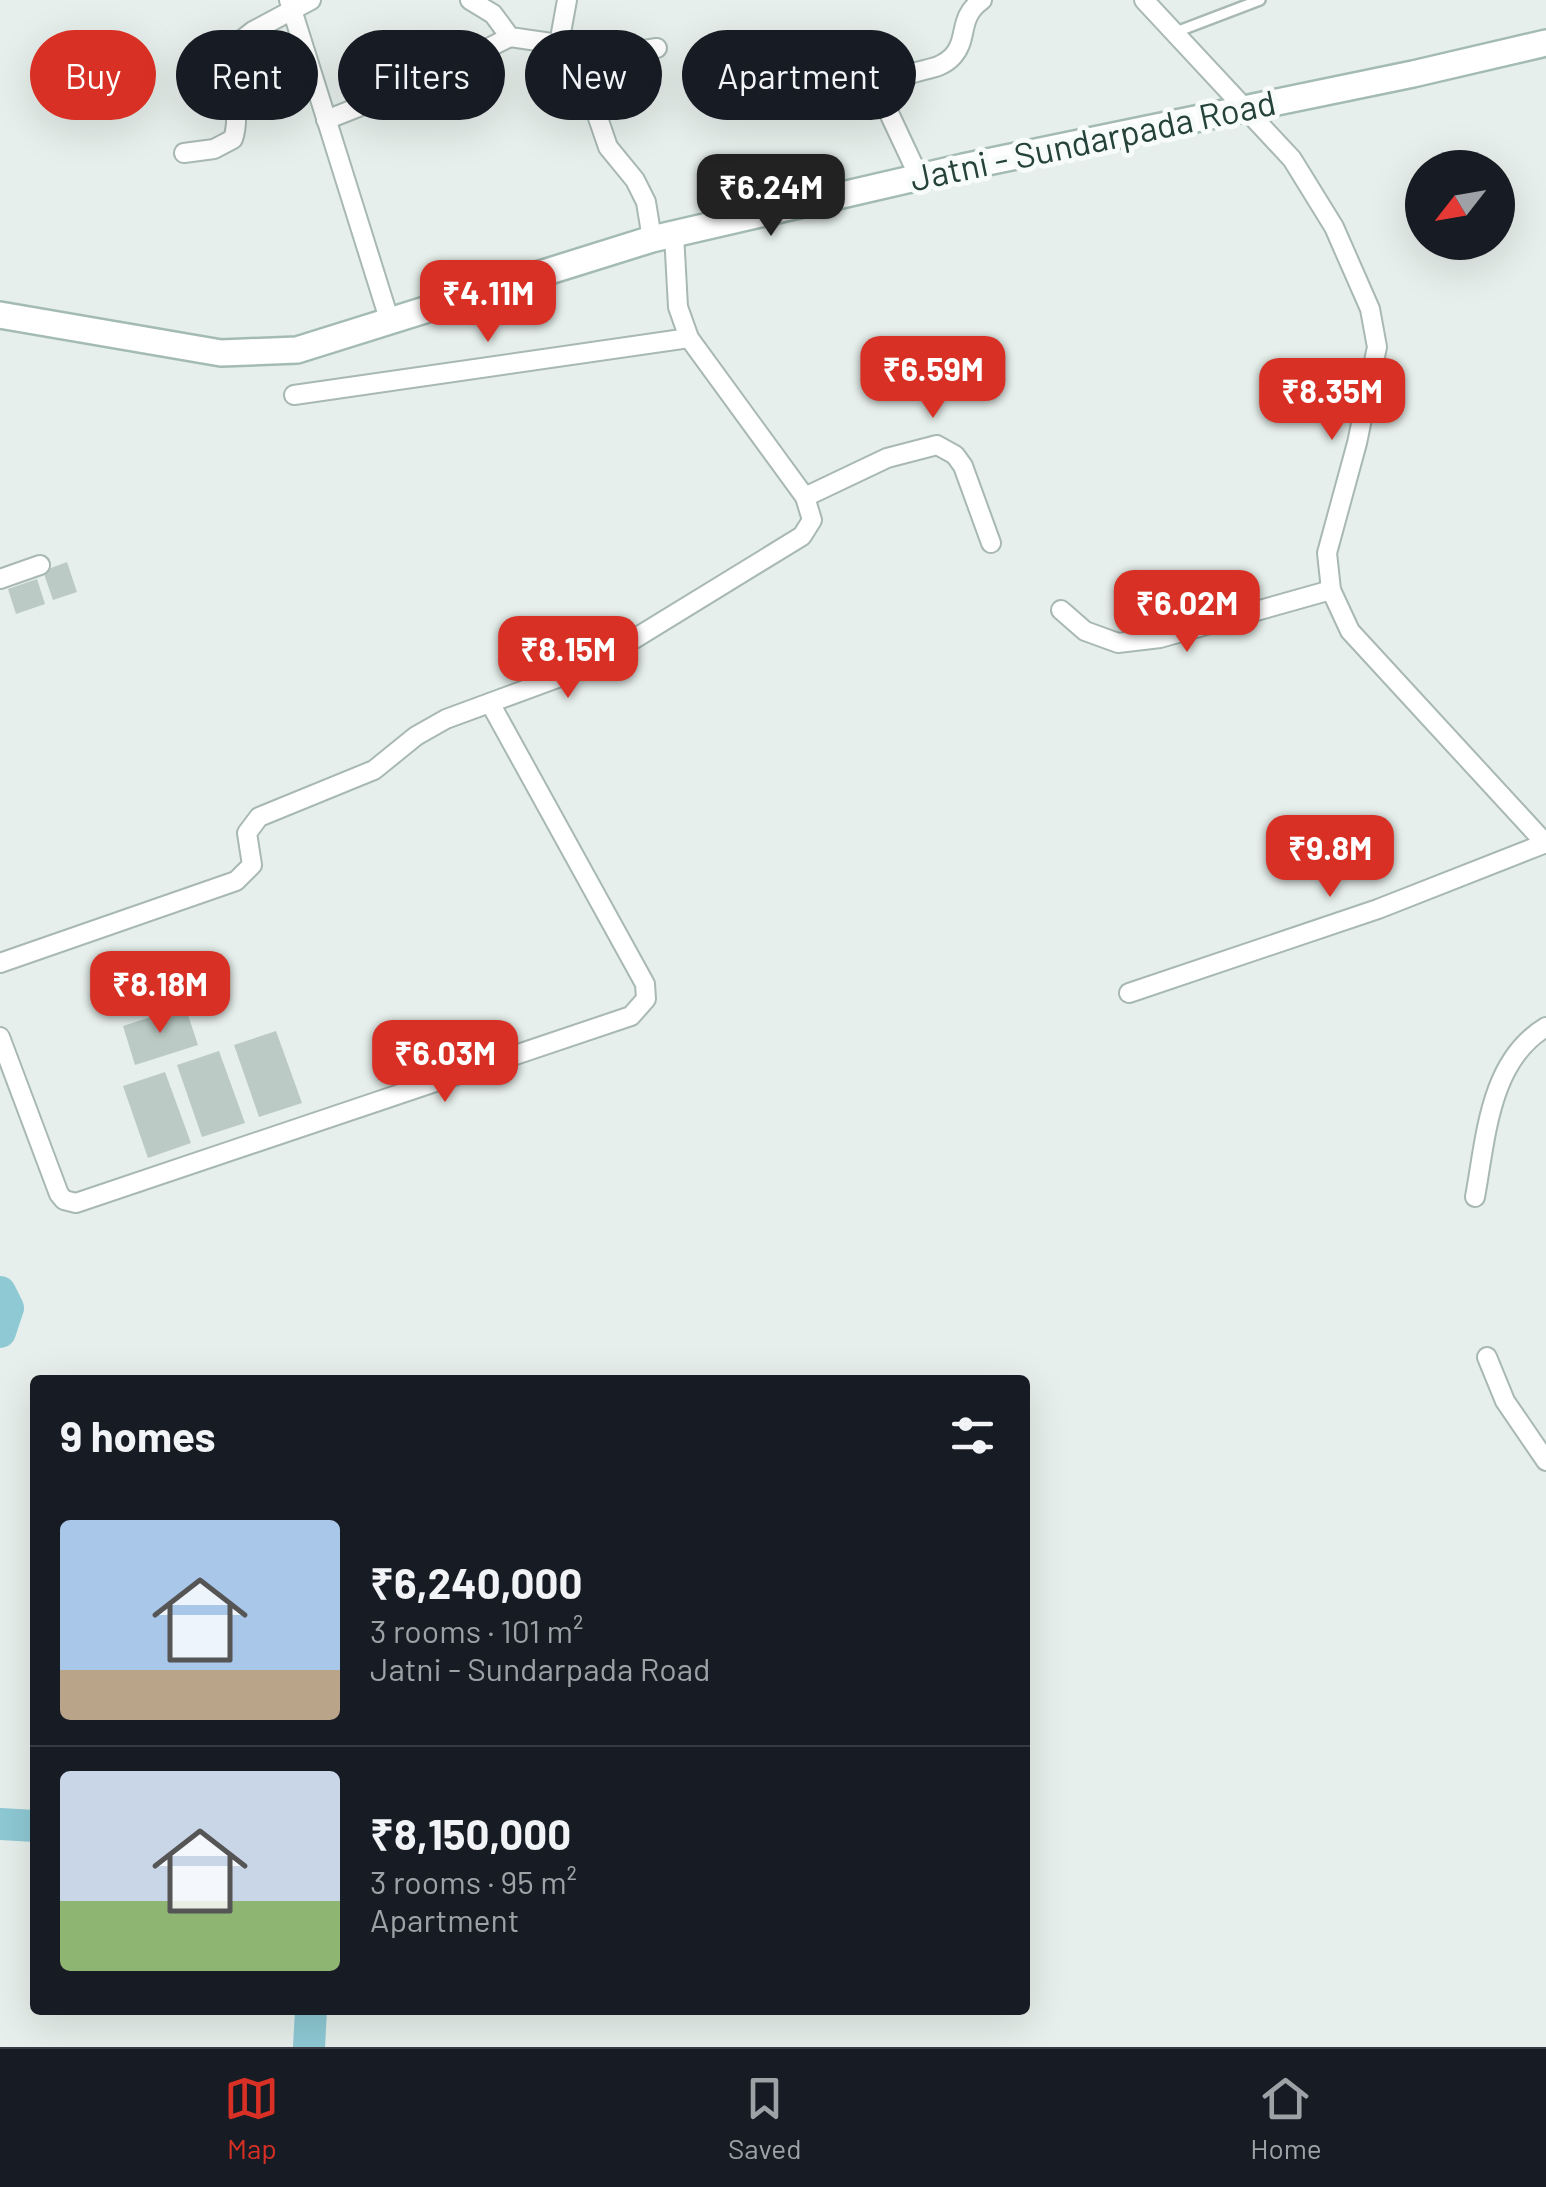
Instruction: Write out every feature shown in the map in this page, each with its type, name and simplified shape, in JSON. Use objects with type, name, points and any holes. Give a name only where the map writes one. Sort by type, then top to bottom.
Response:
[{"type":"main road","name":"Jatni - Sundarpada Road","points":[[0,315],[220,353],[297,350],[663,237],[919,177],[1413,74],[1546,42]]},
{"type":"street","points":[[184,152],[214,149],[233,139],[234,46],[290,6],[311,0]]},
{"type":"street","points":[[470,0],[493,14],[510,36]]},
{"type":"street","points":[[561,30],[566,0]]},
{"type":"street","points":[[919,177],[888,111],[887,97],[905,75],[939,65],[953,56],[968,12],[982,0]]},
{"type":"street","points":[[1129,993],[1393,904],[1546,844],[1350,630],[1331,590],[1327,553],[1377,347],[1370,309],[1334,227],[1292,159],[1144,0]]},
{"type":"street","points":[[290,6],[389,319]]},
{"type":"street","points":[[326,120],[432,76],[510,36],[525,38]]},
{"type":"street","points":[[0,964],[236,882],[252,865],[246,833],[252,821],[374,770],[432,726],[590,666],[782,551],[810,527],[811,511],[805,496],[689,338],[663,237],[641,192],[604,137],[598,120]]},
{"type":"street","points":[[294,395],[689,338]]},
{"type":"street","points":[[805,496],[887,458],[937,444],[955,455],[962,466],[990,543]]},
{"type":"street","points":[[0,580],[40,565]]},
{"type":"street","points":[[1061,610],[1085,631],[1118,643],[1160,638],[1331,590]]},
{"type":"street","points":[[0,1037],[59,1194],[76,1203],[631,1016],[646,999],[645,984],[490,703]]},
{"type":"street","points":[[1475,1197],[1488,1123],[1505,1072],[1516,1052],[1546,1027]]},
{"type":"street","points":[[1487,1357],[1505,1401],[1546,1461]]},
{"type":"lane","points":[[1176,32],[1260,0]]},
{"type":"building","points":[[67,562],[77,592],[53,600],[43,571]]},
{"type":"building","points":[[37,579],[45,604],[16,614],[8,589]]},
{"type":"building","points":[[185,1006],[198,1045],[135,1065],[123,1026]]},
{"type":"building","points":[[276,1031],[302,1103],[259,1117],[234,1045]]},
{"type":"building","points":[[219,1051],[245,1123],[202,1137],[177,1065]]},
{"type":"building","points":[[165,1072],[191,1143],[148,1158],[123,1086]]},
{"type":"waterway","points":[[0,1292],[8,1308],[0,1332]]},
{"type":"waterway","points":[[0,1824],[30,1826]]},
{"type":"waterway","points":[[309,2047],[311,2015]]}]
